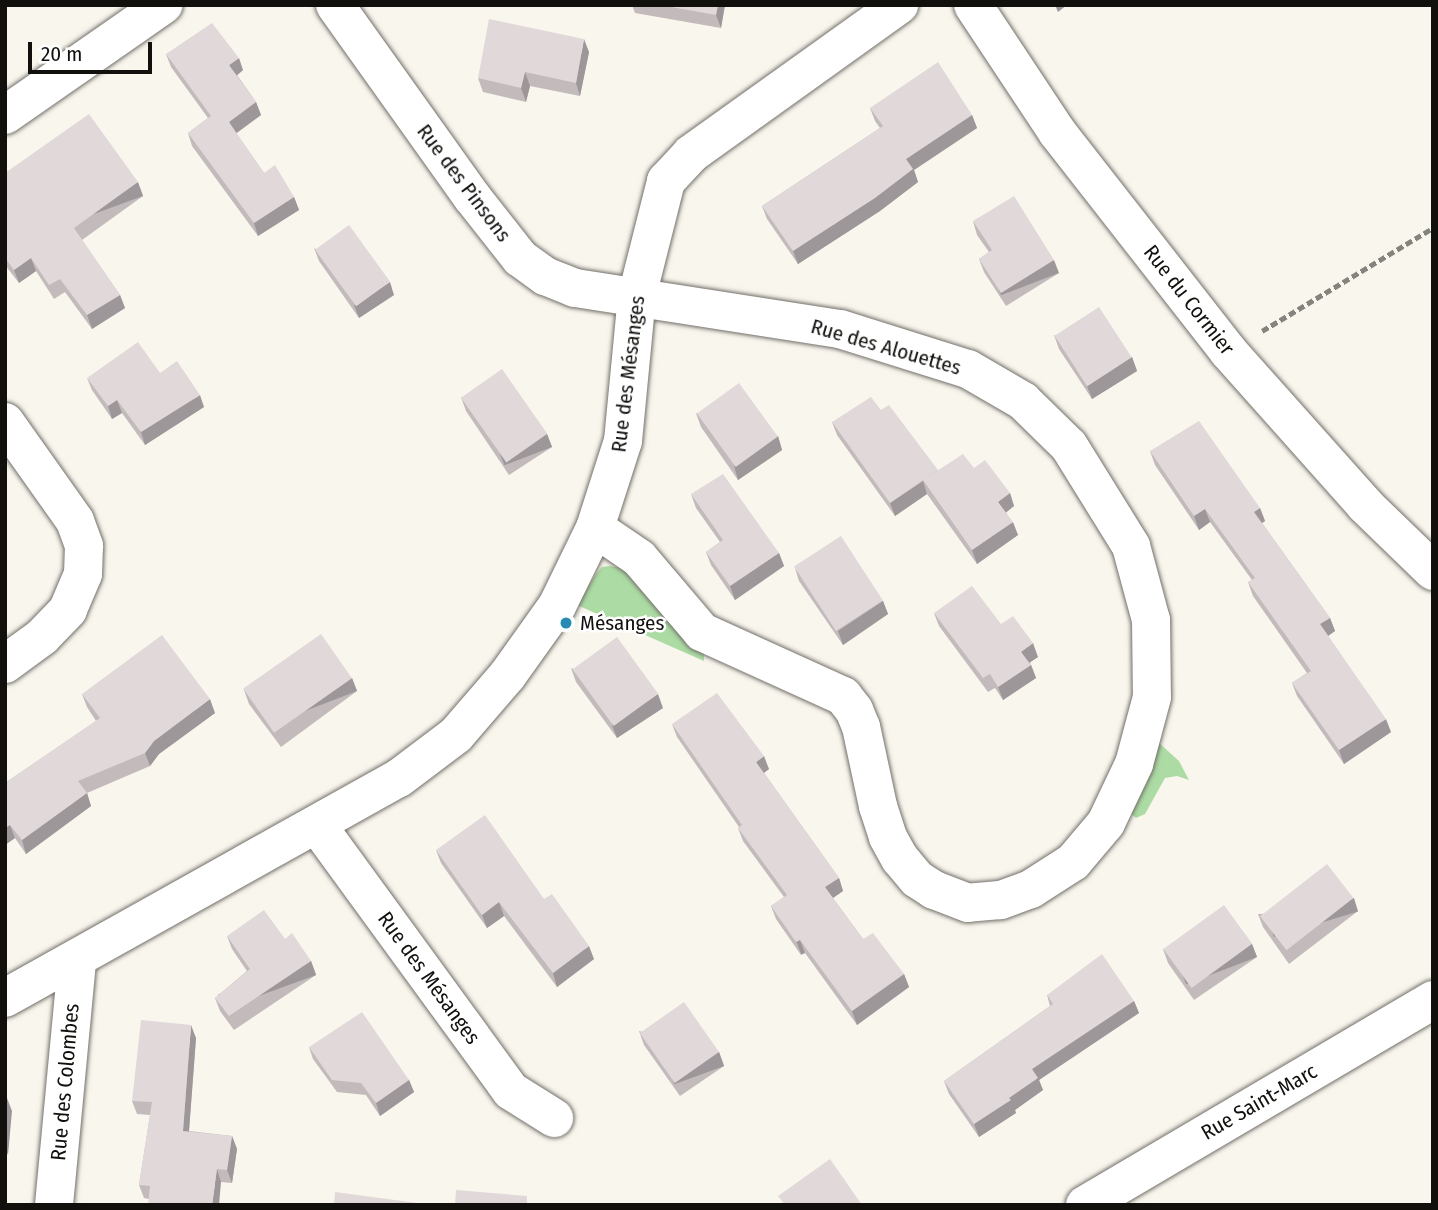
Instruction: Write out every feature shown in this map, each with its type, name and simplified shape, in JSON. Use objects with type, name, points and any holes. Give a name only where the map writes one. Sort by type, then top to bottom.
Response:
[{"type":"street","points":[[5,115],[163,5]]},
{"type":"street","name":"Rue des Pinsons","points":[[335,5],[472,197],[520,258],[545,276],[575,288],[637,296]]},
{"type":"street","name":"Rue des Mésanges","points":[[5,998],[399,778],[456,735],[507,676],[557,606],[595,528],[624,441],[637,296],[666,181],[691,154],[899,5]]},
{"type":"street","name":"Rue du Cormier","points":[[973,5],[1057,132],[1228,351],[1365,505],[1433,571]]},
{"type":"street","name":"Rue des Alouettes","points":[[595,528],[639,558],[702,632],[843,696],[854,710],[861,727],[878,806],[888,837],[900,859],[917,879],[934,890],[968,902],[1000,900],[1031,889],[1073,862],[1106,823],[1134,764],[1152,697],[1151,620],[1131,546],[1069,446],[1023,401],[968,369],[840,329],[637,296]]},
{"type":"street","points":[[5,422],[75,521],[84,546],[83,574],[68,610],[42,637],[5,664]]},
{"type":"street","name":"Rue des Mésanges","points":[[317,825],[511,1091],[554,1118]]},
{"type":"street","name":"Rue des Colombes","points":[[54,1205],[77,960]]},
{"type":"street","name":"Rue Saint-Marc","points":[[1085,1205],[1433,1000]]},
{"type":"path","points":[[1228,351],[1433,228]]},
{"type":"green space","points":[[602,567],[621,568],[632,576],[704,653],[704,661],[577,605],[596,574]]},
{"type":"green space","points":[[1158,742],[1179,761],[1189,780],[1177,776],[1165,778],[1145,814],[1136,818],[1130,813]]},
{"type":"building","points":[[660,5],[718,5],[716,15]]},
{"type":"building","points":[[489,19],[584,39],[576,83],[525,72],[521,88],[478,78]]},
{"type":"building","points":[[212,23],[239,58],[229,65],[256,102],[229,122],[264,173],[275,165],[294,197],[254,223],[188,133],[211,116],[166,54]]},
{"type":"building","points":[[938,62],[972,115],[906,159],[913,169],[875,198],[793,251],[762,206],[883,126],[870,108]]},
{"type":"building","points":[[89,114],[138,182],[74,228],[120,295],[87,315],[60,279],[49,285],[31,258],[14,270],[5,258],[5,173]]},
{"type":"building","points":[[1014,196],[1054,260],[1001,293],[979,259],[992,250],[973,221]]},
{"type":"building","points":[[349,225],[390,282],[356,306],[315,250]]},
{"type":"building","points":[[1099,307],[1132,357],[1087,386],[1055,336]]},
{"type":"building","points":[[138,342],[160,373],[177,361],[200,395],[141,432],[117,400],[108,406],[87,378]]},
{"type":"building","points":[[502,369],[547,434],[506,462],[461,398]]},
{"type":"building","points":[[739,383],[778,436],[736,467],[697,414]]},
{"type":"building","points":[[871,397],[881,410],[889,405],[938,470],[890,503],[832,422]]},
{"type":"building","points":[[1199,421],[1260,508],[1254,512],[1330,618],[1320,624],[1386,719],[1339,750],[1292,683],[1311,671],[1248,582],[1255,578],[1205,509],[1194,516],[1150,451]]},
{"type":"building","points":[[963,454],[974,468],[985,460],[1010,493],[998,502],[1013,522],[972,550],[923,480]]},
{"type":"building","points":[[723,474],[779,553],[730,586],[706,552],[723,540],[691,494]]},
{"type":"building","points":[[841,536],[883,601],[836,631],[794,566]]},
{"type":"building","points":[[972,586],[1001,624],[1013,616],[1033,643],[1021,652],[1031,665],[998,687],[990,674],[983,678],[934,613]]},
{"type":"building","points":[[321,634],[352,678],[274,733],[243,688]]},
{"type":"building","points":[[162,635],[210,699],[154,741],[145,753],[78,781],[87,793],[22,840],[10,825],[5,828],[5,783],[100,718],[82,694]]},
{"type":"building","points":[[617,637],[658,694],[614,726],[573,669]]},
{"type":"building","points":[[717,693],[764,756],[756,762],[839,878],[825,887],[863,939],[873,933],[904,974],[852,1011],[800,940],[796,942],[771,906],[787,895],[738,828],[742,825],[672,724]]},
{"type":"building","points":[[485,815],[544,899],[552,894],[589,946],[553,973],[499,902],[482,915],[436,850]]},
{"type":"building","points":[[1327,864],[1353,898],[1286,950],[1260,916]]},
{"type":"building","points":[[1224,905],[1252,944],[1192,988],[1163,949]]},
{"type":"building","points":[[264,910],[285,939],[292,933],[311,961],[229,1016],[215,998],[250,969],[227,936]]},
{"type":"building","points":[[1102,954],[1134,1001],[1032,1069],[1038,1078],[1009,1098],[1011,1100],[974,1124],[944,1081],[1053,1004],[1047,995]]},
{"type":"building","points":[[684,1002],[719,1052],[675,1083],[640,1033]]},
{"type":"building","points":[[362,1012],[409,1080],[376,1103],[361,1083],[332,1080],[309,1047]]},
{"type":"building","points":[[141,1020],[191,1025],[183,1131],[232,1136],[227,1170],[217,1169],[212,1205],[148,1205],[150,1186],[139,1185],[152,1102],[132,1101]]},
{"type":"building","points":[[830,1159],[862,1205],[785,1205],[778,1196]]},
{"type":"building","points":[[456,1190],[527,1196],[527,1205],[455,1205]]},
{"type":"building","points":[[335,1192],[432,1205],[334,1205]]},
{"type":"place","name":"Mésanges","points":[[566,623]]}]
